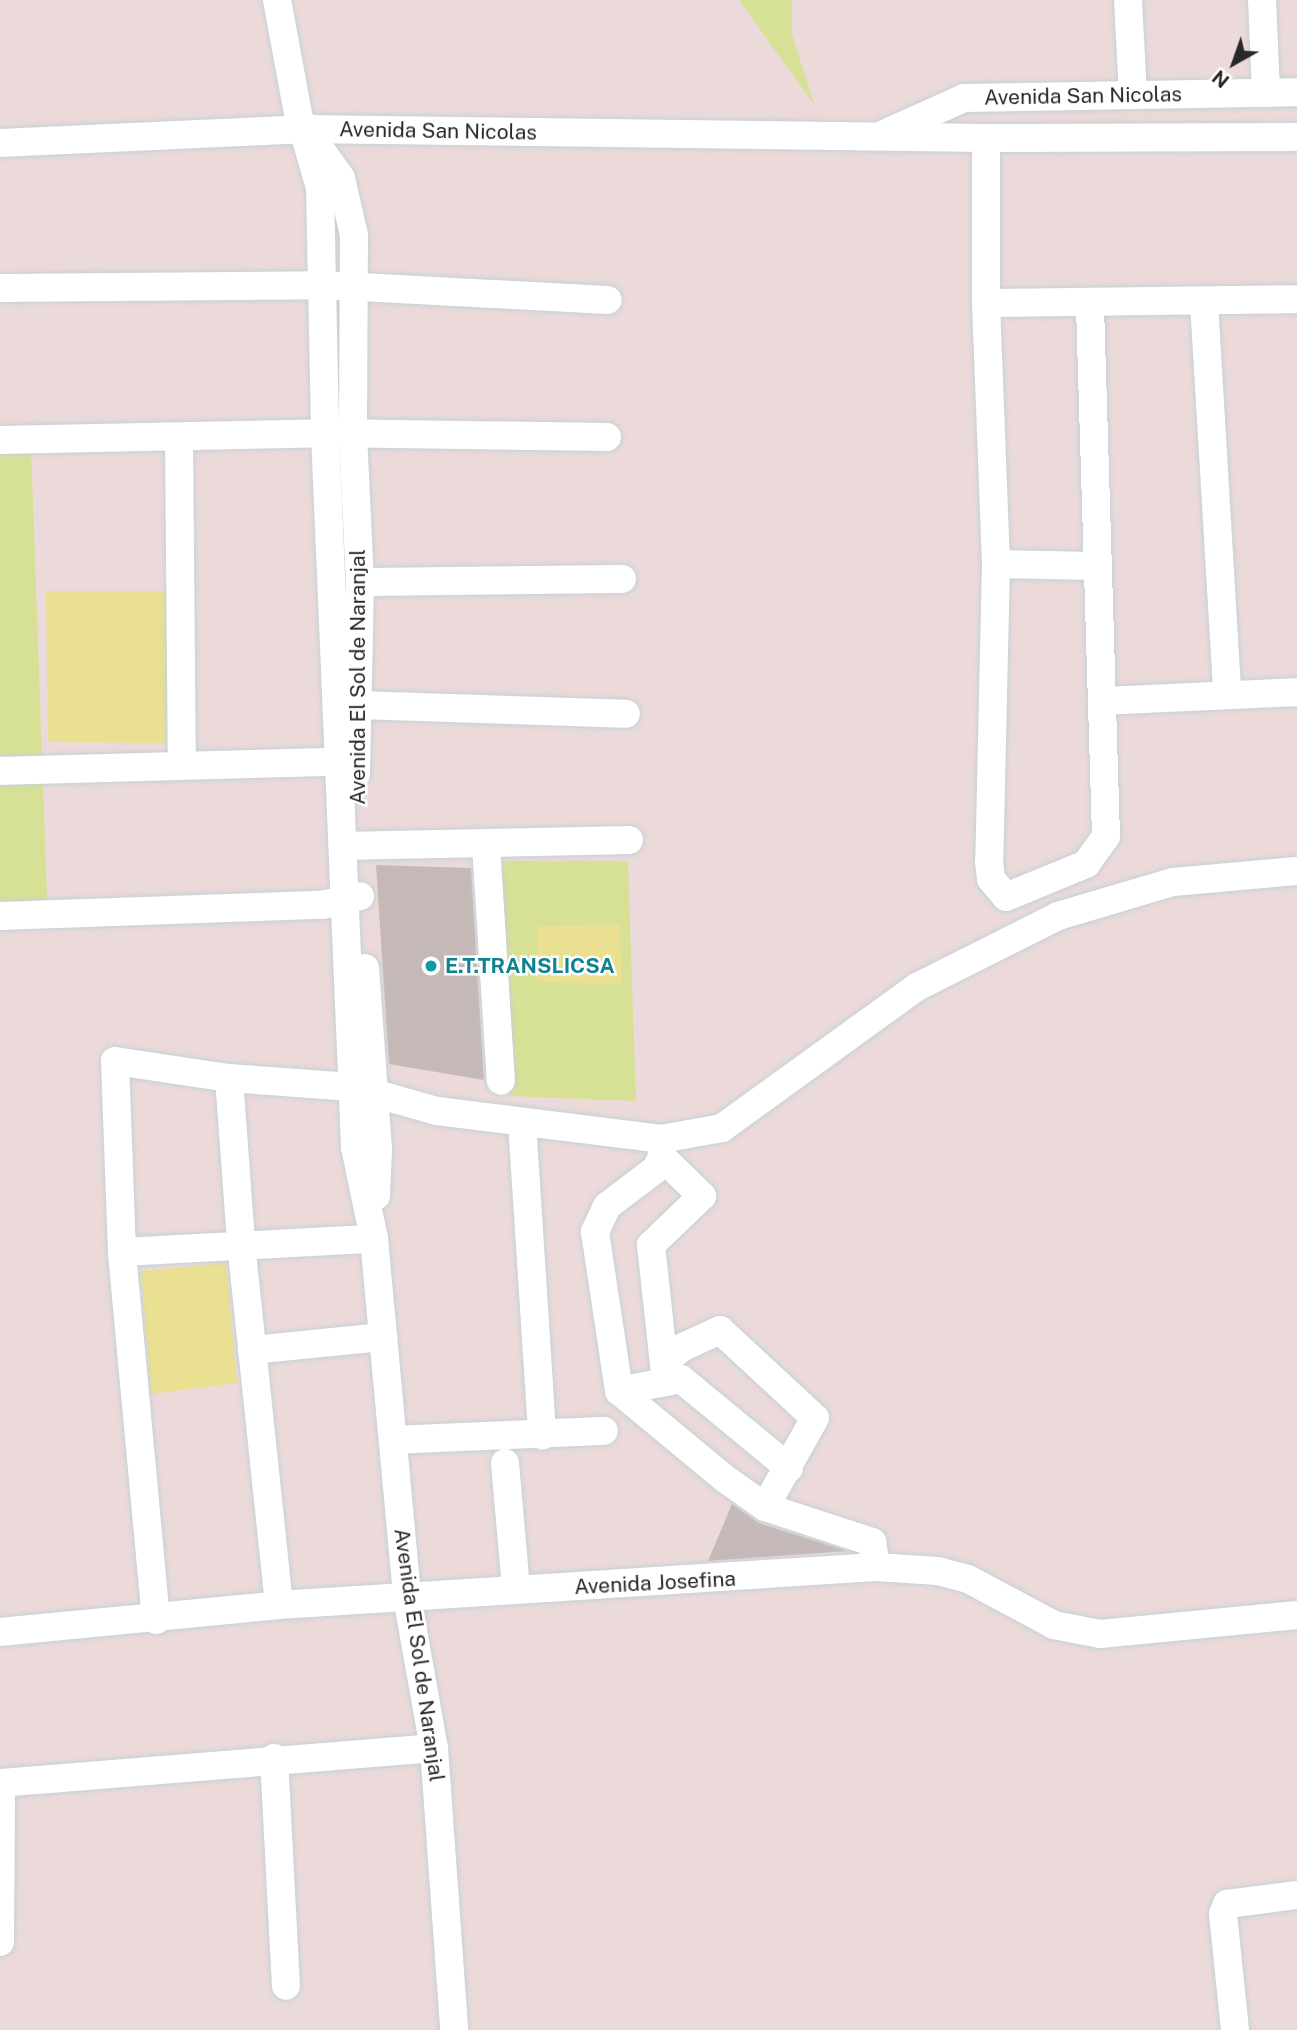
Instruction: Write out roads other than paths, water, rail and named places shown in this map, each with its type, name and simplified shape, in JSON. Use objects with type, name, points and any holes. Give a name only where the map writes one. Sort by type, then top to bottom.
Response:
[{"type":"street","name":"Avenida El Sol de Naranjal","points":[[277,0],[289,85],[320,188],[325,433],[347,761],[363,1089],[355,1147],[374,1239],[407,1597],[434,1748],[454,2030]]},
{"type":"street","points":[[1128,0],[1133,94]]},
{"type":"street","points":[[1262,0],[1266,93]]},
{"type":"street","name":"Avenida San Nicolas","points":[[877,137],[964,98],[1297,92]]},
{"type":"street","name":"Avenida El Sol de Naranjal","points":[[303,129],[330,160],[349,200],[360,582],[358,705],[347,761]]},
{"type":"street","name":"Avenida San Nicolas","points":[[0,143],[303,129],[986,138],[1297,137]]},
{"type":"street","points":[[986,138],[986,303],[996,564],[989,862],[990,880],[1006,897],[1064,876],[1086,864],[1100,849],[1106,836],[1095,566],[1090,305]]},
{"type":"street","points":[[0,288],[322,285],[608,300]]},
{"type":"street","points":[[986,303],[1090,305],[1297,299]]},
{"type":"street","points":[[1204,302],[1227,694]]},
{"type":"street","points":[[0,440],[325,433],[607,436]]},
{"type":"street","points":[[179,437],[182,763]]},
{"type":"street","points":[[996,564],[1095,566]]},
{"type":"street","points":[[360,582],[622,579]]},
{"type":"street","points":[[1102,701],[1297,692]]},
{"type":"street","points":[[358,705],[626,714]]},
{"type":"street","points":[[0,771],[182,763],[347,761]]},
{"type":"street","points":[[350,846],[628,840]]},
{"type":"street","points":[[486,845],[501,1081]]},
{"type":"street","points":[[156,1619],[122,1252],[115,1061],[229,1078],[363,1089],[437,1111],[522,1122],[661,1148],[722,1128],[917,987],[1058,916],[1172,882],[1297,871]]},
{"type":"street","points":[[0,916],[322,905],[352,898]]},
{"type":"street","points":[[229,1078],[241,1243],[279,1605]]},
{"type":"street","points":[[522,1122],[542,1435]]},
{"type":"street","points":[[661,1148],[702,1196],[651,1245],[665,1372]]},
{"type":"street","points":[[661,1148],[656,1169],[607,1206],[595,1232],[619,1391],[724,1478],[765,1507],[798,1521],[864,1537],[875,1549],[876,1567]]},
{"type":"street","points":[[122,1252],[241,1243],[374,1239]]},
{"type":"street","points":[[619,1391],[665,1372],[681,1348],[720,1330],[816,1418],[765,1507]]},
{"type":"street","points":[[252,1350],[383,1337]]},
{"type":"street","points":[[665,1372],[681,1379],[789,1468]]},
{"type":"street","points":[[394,1440],[604,1431]]},
{"type":"street","points":[[505,1463],[516,1589]]},
{"type":"street","name":"Avenida Josefina","points":[[0,1632],[279,1605],[516,1589],[733,1580],[876,1567],[938,1571],[968,1579],[1054,1625],[1100,1634],[1297,1615]]},
{"type":"street","points":[[0,1942],[0,1783],[274,1758],[434,1748]]},
{"type":"street","points":[[274,1758],[286,1986]]},
{"type":"street","points":[[1235,2030],[1223,1914],[1227,1904],[1297,1895]]},
{"type":"place","name":"E.T.TRANSLICSA","points":[[431,966]]}]
